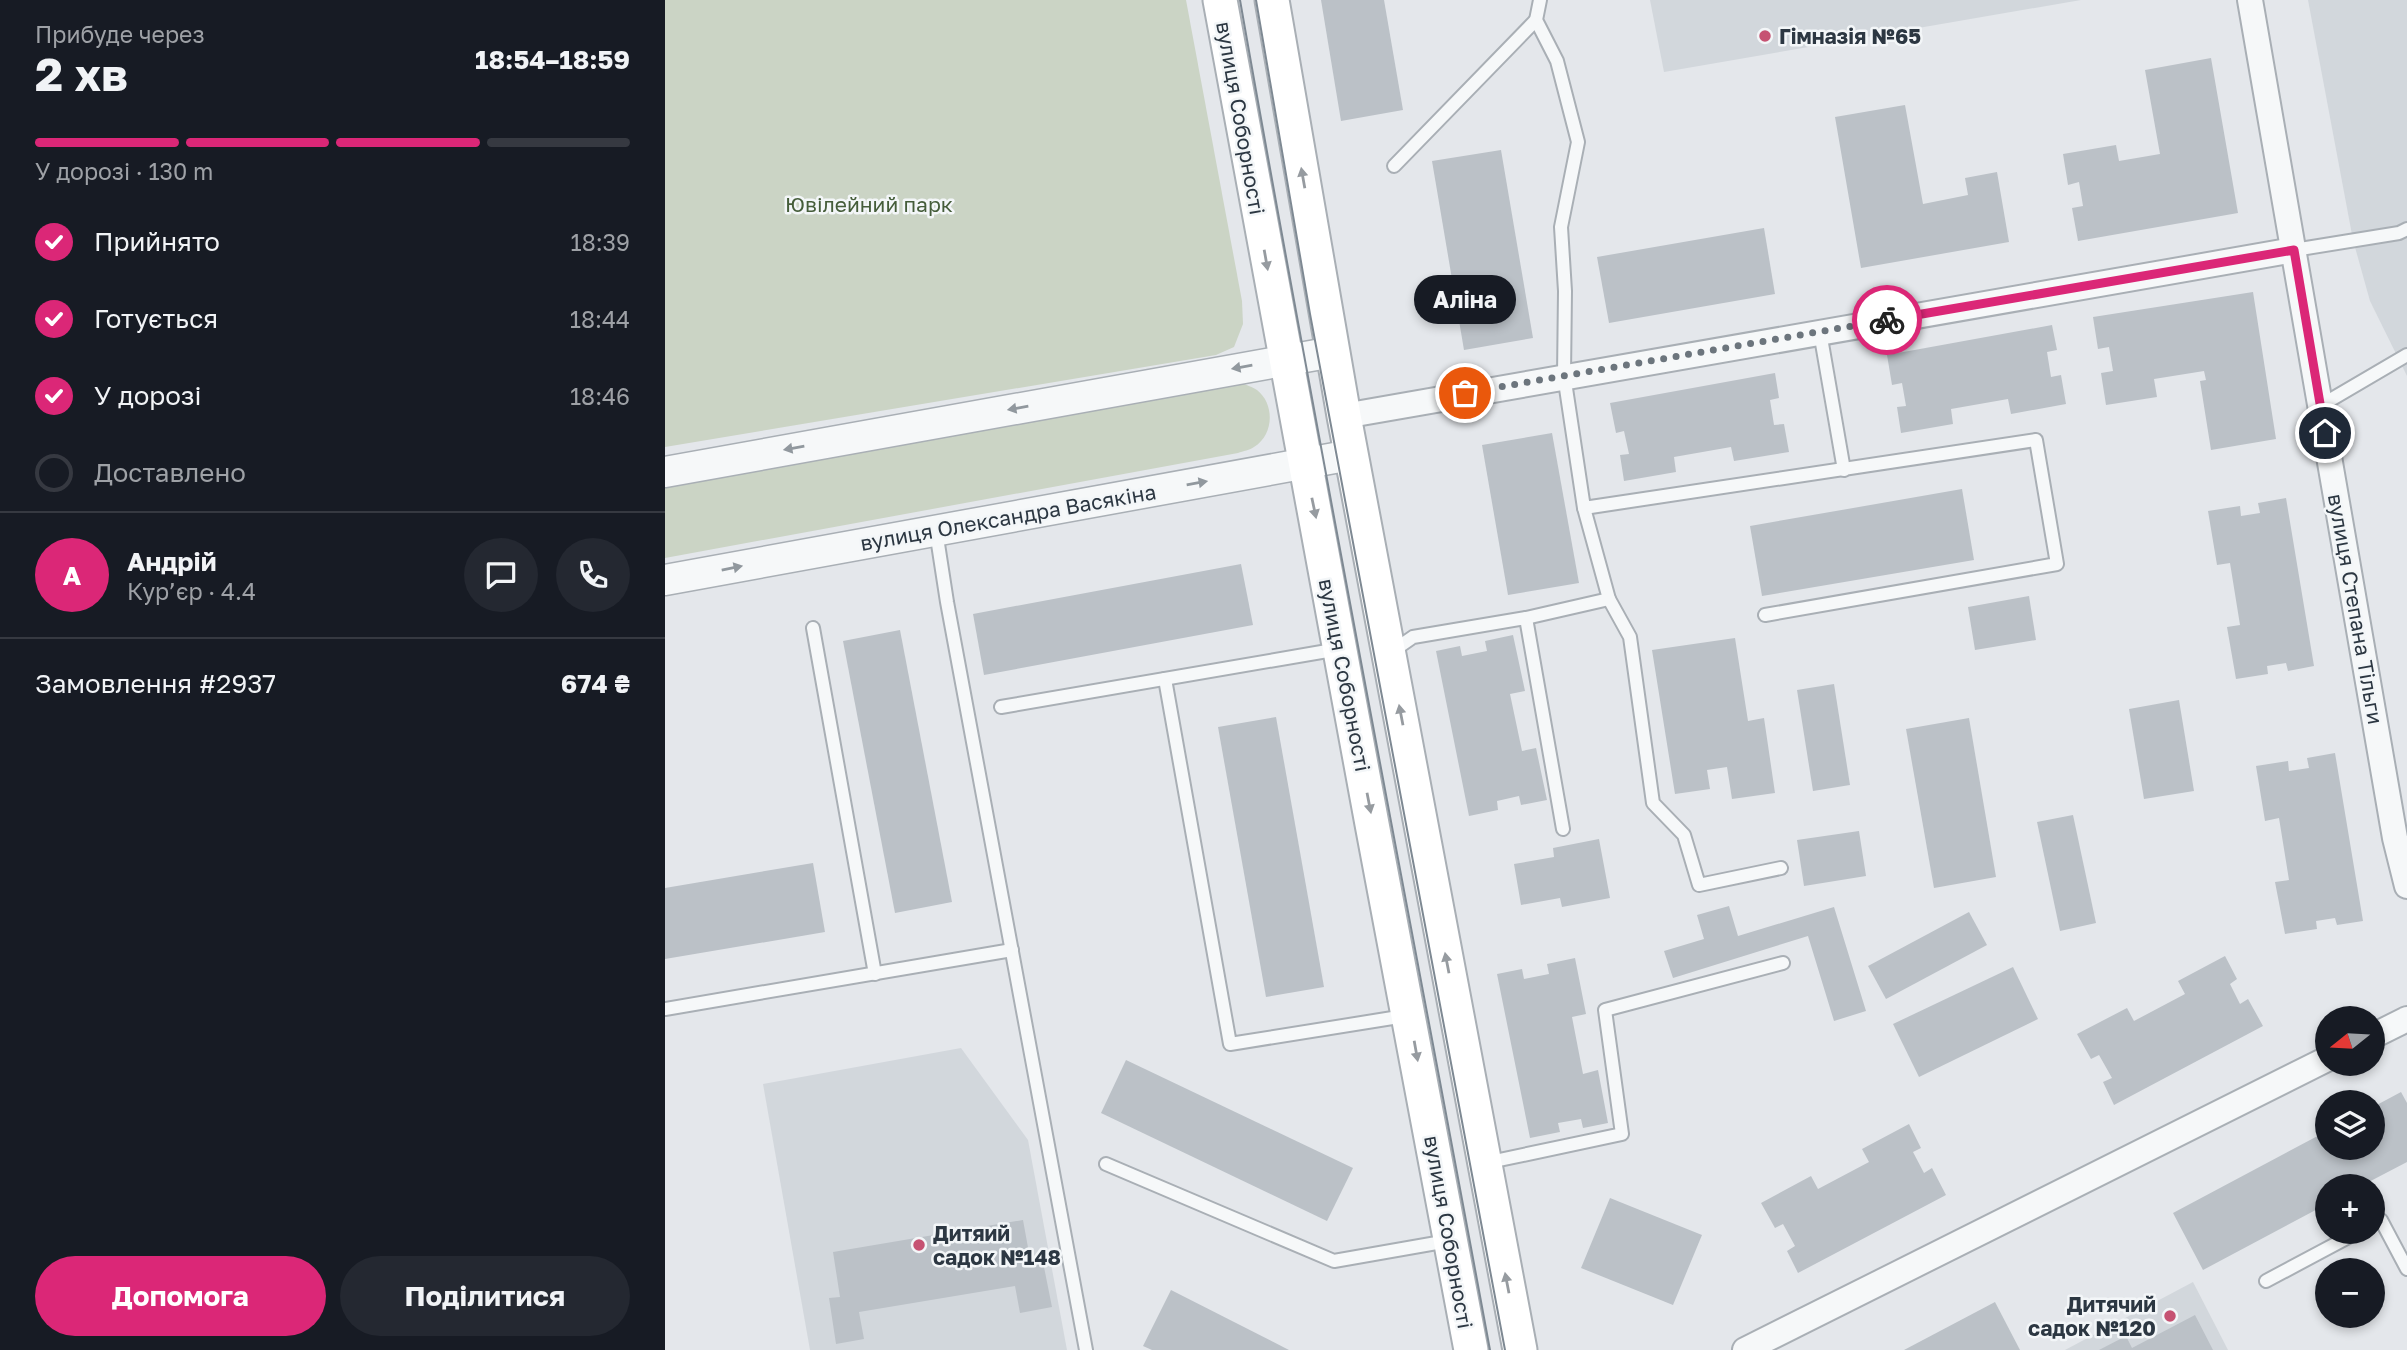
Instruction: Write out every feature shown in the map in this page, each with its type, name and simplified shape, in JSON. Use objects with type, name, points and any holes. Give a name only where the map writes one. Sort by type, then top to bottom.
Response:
[{"type":"main road","name":"вулиця Соборності","points":[[1220,0],[1471,1350]]},
{"type":"main road","points":[[1272,0],[1351,455],[1520,1350]]},
{"type":"street","name":"вулиця Степана Тільги","points":[[2250,0],[2395,838],[2407,886]]},
{"type":"street","points":[[1344,416],[1564,375],[2294,250]]},
{"type":"street","points":[[665,472],[1333,352]]},
{"type":"street","name":"вулиця Олександра Васякіна","points":[[665,580],[1351,455]]},
{"type":"street","points":[[2385,1030],[2407,1019]]},
{"type":"street","points":[[1745,1350],[2315,1065]]},
{"type":"lane","points":[[1394,166],[1536,20],[1540,0]]},
{"type":"lane","points":[[1536,20],[1557,61],[1578,142],[1562,227],[1565,291],[1564,375],[1584,508],[1609,599],[1630,637],[1653,803],[1684,835],[1699,885],[1781,868]]},
{"type":"lane","points":[[2294,250],[2399,233],[2407,229]]},
{"type":"lane","points":[[1820,332],[1844,470]]},
{"type":"lane","points":[[2320,407],[2407,355]]},
{"type":"lane","points":[[1584,508],[2036,440],[2057,564],[1765,615]]},
{"type":"lane","points":[[936,530],[947,602],[1086,1350]]},
{"type":"lane","points":[[1389,653],[1413,637],[1527,618],[1609,599]]},
{"type":"lane","points":[[1527,618],[1563,829]]},
{"type":"lane","points":[[813,628],[876,974]]},
{"type":"lane","points":[[1001,707],[1340,649]]},
{"type":"lane","points":[[1165,679],[1230,1044],[1409,1015]]},
{"type":"lane","points":[[665,1010],[1012,950]]},
{"type":"lane","points":[[1484,1163],[1622,1134],[1605,1010],[1783,963]]},
{"type":"lane","points":[[1106,1164],[1334,1261],[1451,1240]]},
{"type":"lane","points":[[2385,1228],[2407,1269]]},
{"type":"lane","points":[[2266,1281],[2335,1244]]},
{"type":"shaded area","name":"Гімназія №65","points":[[1650,0],[2081,0],[1664,72]]},
{"type":"shaded area","points":[[2308,0],[2407,0],[2407,376],[2370,301],[2353,240]]},
{"type":"shaded area","name":"Дитяий садок №148","points":[[961,1048],[1028,1140],[1067,1350],[810,1350],[763,1084]]},
{"type":"shaded area","name":"Дитячий садок №120","points":[[2193,1282],[2228,1350],[2065,1350]]},
{"type":"green space","name":"Ювілейний парк","points":[[665,0],[1186,0],[1242,301],[1243,324],[1234,347],[1216,355],[665,447]]},
{"type":"green space","points":[[1241,383],[1263,396],[1270,419],[1261,442],[1238,453],[665,558],[665,487]]},
{"type":"building","points":[[1321,0],[1384,0],[1403,110],[1341,121]]},
{"type":"building","points":[[2211,58],[2238,213],[2078,241],[2072,208],[2083,206],[2079,182],[2068,185],[2063,154],[2116,145],[2119,161],[2160,154],[2145,70]]},
{"type":"building","points":[[1905,105],[1923,204],[1968,195],[1965,178],[1997,172],[2009,242],[1861,268],[1835,117]]},
{"type":"building","points":[[1501,150],[1533,338],[1464,350],[1432,161]]},
{"type":"building","points":[[1764,228],[1775,294],[1609,323],[1597,257]]},
{"type":"building","points":[[2253,292],[2276,439],[2211,450],[2200,381],[2206,380],[2204,371],[2154,379],[2157,397],[2106,405],[2101,373],[2113,371],[2109,347],[2098,349],[2093,317]]},
{"type":"building","points":[[2052,325],[2057,350],[2047,352],[2051,377],[2061,375],[2066,404],[2011,414],[2008,399],[1951,409],[1953,424],[1901,433],[1897,407],[1906,406],[1902,383],[1892,385],[1887,355]]},
{"type":"building","points":[[1775,373],[1779,398],[1770,400],[1774,425],[1784,424],[1789,452],[1734,461],[1731,447],[1674,457],[1676,472],[1624,481],[1620,455],[1629,454],[1624,431],[1616,433],[1610,403]]},
{"type":"building","points":[[1552,433],[1579,583],[1508,595],[1482,445]]},
{"type":"building","points":[[1962,489],[1974,560],[1762,596],[1750,526]]},
{"type":"building","points":[[2286,498],[2314,666],[2288,671],[2286,663],[2267,666],[2268,674],[2236,679],[2227,627],[2240,625],[2230,563],[2217,565],[2208,511],[2240,506],[2241,516],[2260,513],[2258,503]]},
{"type":"building","points":[[1241,564],[1253,625],[984,675],[973,614]]},
{"type":"building","points":[[2029,596],[2036,640],[1975,650],[1968,607]]},
{"type":"building","points":[[900,630],[952,902],[895,913],[843,641]]},
{"type":"building","points":[[1513,635],[1525,691],[1510,694],[1522,751],[1536,748],[1547,800],[1521,805],[1519,796],[1497,801],[1498,810],[1469,816],[1436,651],[1460,646],[1462,656],[1487,651],[1485,641]]},
{"type":"building","points":[[1735,638],[1748,721],[1764,718],[1775,793],[1732,799],[1727,767],[1707,770],[1710,789],[1675,794],[1652,650]]},
{"type":"building","points":[[1834,684],[1850,785],[1813,791],[1797,690]]},
{"type":"building","points":[[2179,700],[2194,791],[2144,799],[2129,709]]},
{"type":"building","points":[[1276,717],[1324,987],[1266,997],[1218,727]]},
{"type":"building","points":[[1969,718],[1996,877],[1934,888],[1906,729]]},
{"type":"building","points":[[2335,753],[2363,921],[2337,925],[2335,918],[2316,921],[2317,929],[2285,934],[2275,882],[2289,880],[2279,818],[2265,821],[2256,766],[2288,761],[2289,771],[2309,768],[2307,758]]},
{"type":"building","points":[[2073,815],[2096,923],[2060,931],[2037,822]]},
{"type":"building","points":[[1859,831],[1866,876],[1804,886],[1797,840]]},
{"type":"building","points":[[1599,839],[1610,898],[1562,907],[1560,898],[1521,905],[1514,864],[1554,857],[1553,848]]},
{"type":"building","points":[[813,863],[825,932],[665,959],[665,888]]},
{"type":"building","points":[[1729,906],[1738,936],[1834,907],[1866,1011],[1834,1021],[1808,936],[1673,978],[1664,951],[1704,939],[1697,915]]},
{"type":"building","points":[[1969,912],[1987,945],[1886,999],[1868,966]]},
{"type":"building","points":[[2225,956],[2237,979],[2230,984],[2240,1004],[2248,999],[2263,1026],[2114,1105],[2103,1082],[2112,1078],[2099,1055],[2091,1059],[2077,1034],[2127,1008],[2134,1021],[2185,994],[2178,981]]},
{"type":"building","points":[[1575,958],[1586,1014],[1572,1017],[1583,1074],[1598,1070],[1608,1123],[1583,1128],[1581,1119],[1558,1123],[1560,1132],[1530,1138],[1497,974],[1522,969],[1524,979],[1549,974],[1547,964]]},
{"type":"building","points":[[2013,967],[2038,1019],[1919,1077],[1893,1024]]},
{"type":"building","points":[[1126,1060],[1353,1168],[1327,1221],[1101,1113]]},
{"type":"building","points":[[2401,1092],[2407,1103],[2407,1162],[2384,1174],[2315,1174],[2315,1210],[2203,1270],[2173,1213],[2315,1137],[2315,1160],[2385,1160],[2385,1101]]},
{"type":"building","points":[[1909,1124],[1921,1148],[1913,1152],[1924,1173],[1932,1168],[1946,1195],[1798,1273],[1787,1251],[1795,1246],[1783,1224],[1775,1228],[1761,1203],[1811,1176],[1818,1189],[1869,1162],[1862,1149]]},
{"type":"building","points":[[1610,1198],[1702,1235],[1673,1305],[1581,1268]]},
{"type":"building","points":[[1023,1220],[1031,1264],[1043,1262],[1052,1307],[1020,1313],[1015,1286],[859,1312],[864,1339],[836,1344],[829,1298],[840,1297],[833,1252]]},
{"type":"building","points":[[1171,1290],[1289,1350],[1152,1350],[1143,1346]]},
{"type":"building","points":[[1995,1302],[2020,1350],[1904,1350]]},
{"type":"building","points":[[2195,1315],[2213,1350],[2099,1350],[2126,1336],[2132,1348]]},
{"type":"tram line","points":[[1240,0],[1490,1350]]},
{"type":"tram line","points":[[1256,0],[1310,314],[1505,1350]]},
{"type":"way so far","points":[[1465,393],[1887,320]]},
{"type":"place","name":"Гімназія №65","points":[[1765,36]]},
{"type":"place","name":"Аліна","points":[[1465,393]]},
{"type":"place","name":"Дитяий садок №148","points":[[919,1245]]},
{"type":"place","name":"Дитячий садок №120","points":[[2170,1316]]},
{"type":"route","points":[[1887,320],[2294,250],[2325,433]]}]
